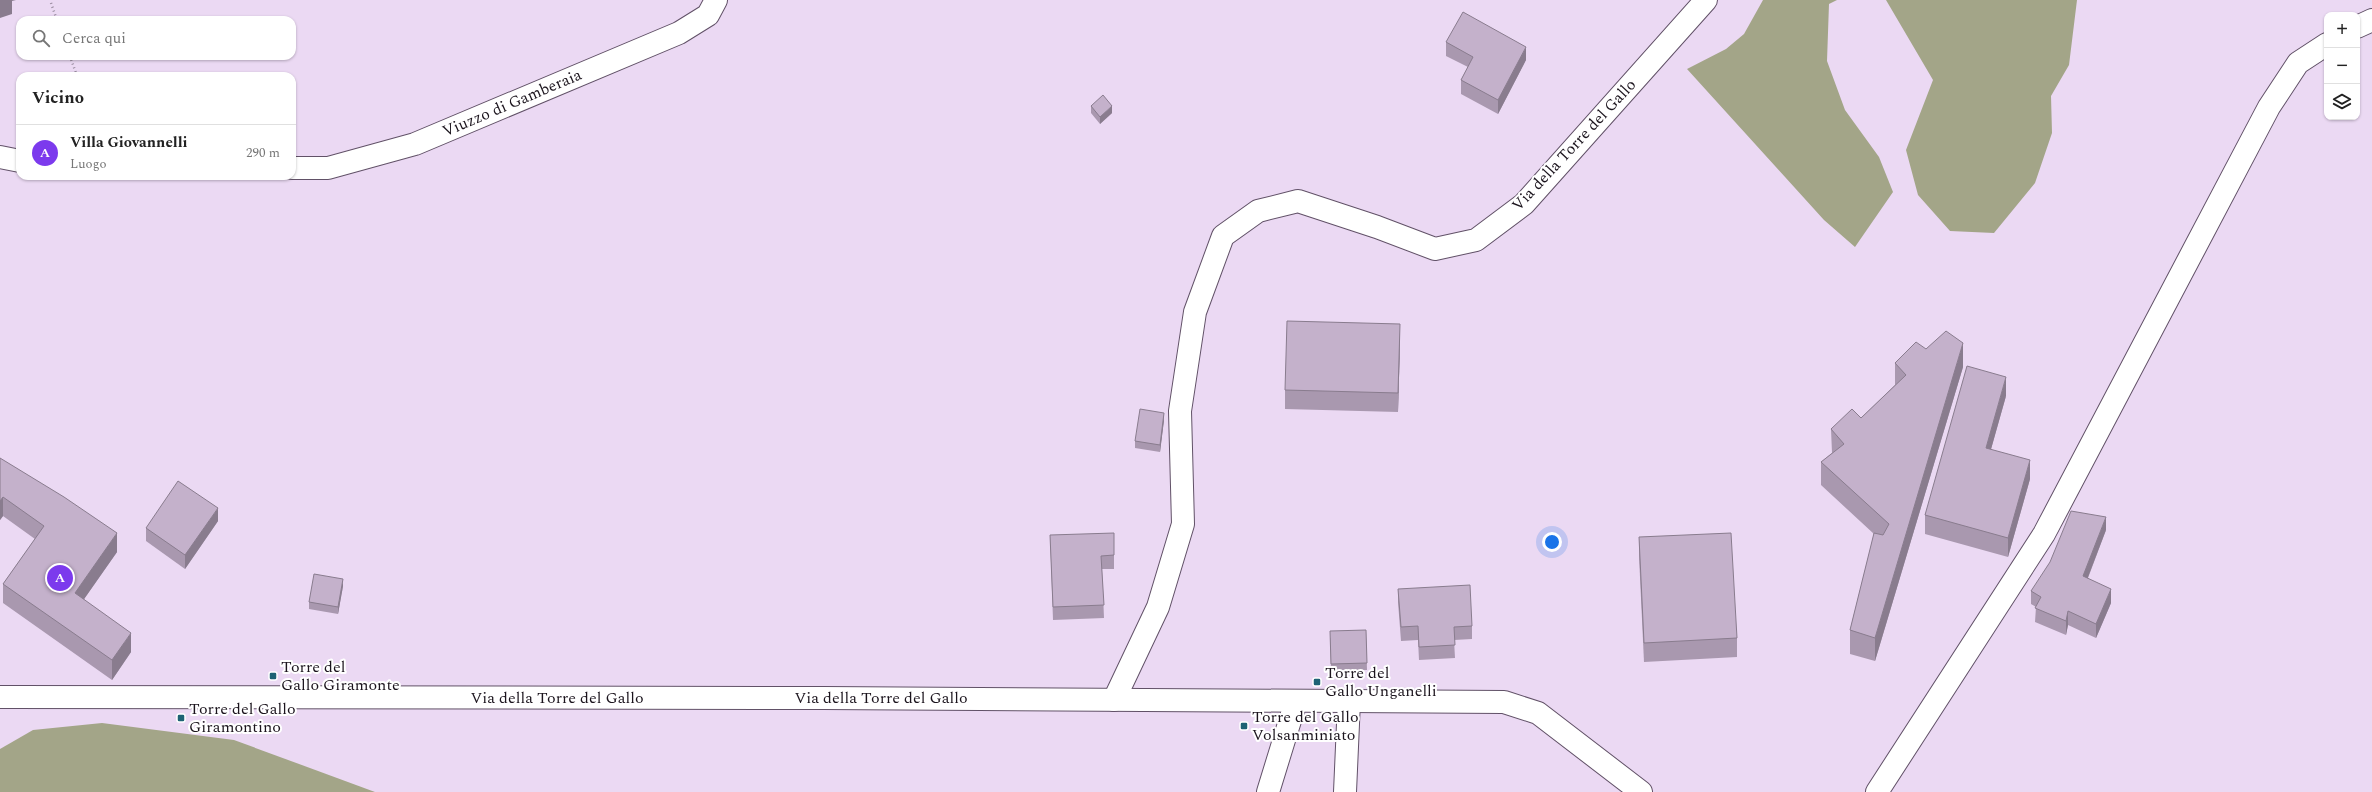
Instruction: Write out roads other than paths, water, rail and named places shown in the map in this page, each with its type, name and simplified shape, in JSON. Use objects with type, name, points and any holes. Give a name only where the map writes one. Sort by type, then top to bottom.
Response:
[{"type":"street","name":"Viuzzo di Gamberaia","points":[[296,168],[328,168],[414,144],[679,33],[708,15],[716,0]]},
{"type":"street","name":"Via della Torre del Gallo","points":[[1114,700],[1158,607],[1183,524],[1180,411],[1195,312],[1223,236],[1258,211],[1298,201],[1377,226],[1435,249],[1476,240],[1524,204],[1706,0]]},
{"type":"street","points":[[2360,26],[2372,20]]},
{"type":"street","points":[[1877,792],[2044,534],[2269,107],[2298,62],[2324,46]]},
{"type":"street","points":[[0,157],[16,160]]},
{"type":"street","name":"Via della Torre del Gallo","points":[[0,697],[1504,702],[1538,713],[1641,792]]},
{"type":"street","points":[[1268,792],[1296,701]]},
{"type":"street","points":[[1345,792],[1349,701]]},
{"type":"place","name":"Villa Giovannelli","points":[[60,578]]},
{"type":"place","name":"Torre del Gallo Giramonte","points":[[273,676]]},
{"type":"place","name":"Torre del Gallo Unganelli","points":[[1317,682]]},
{"type":"place","name":"Torre del Gallo Giramontino","points":[[181,718]]},
{"type":"place","name":"Torre del Gallo Volsanminiato","points":[[1244,726]]}]
